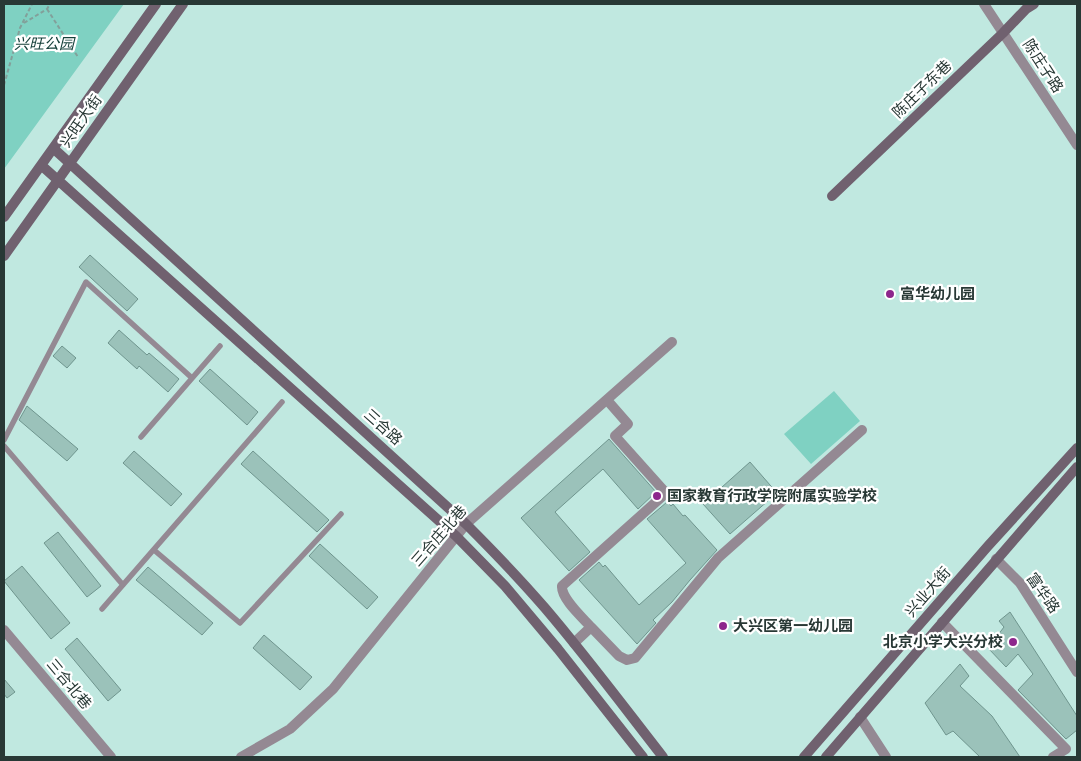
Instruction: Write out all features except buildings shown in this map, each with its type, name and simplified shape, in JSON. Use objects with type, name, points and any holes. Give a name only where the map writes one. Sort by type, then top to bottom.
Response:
[{"type":"street","name":"兴旺大街","points":[[4,217],[156,4]]},
{"type":"street","name":"兴旺大街","points":[[4,256],[183,4]]},
{"type":"street","name":"陈庄子路","points":[[984,4],[1077,145]]},
{"type":"street","name":"陈庄子东巷","points":[[832,196],[1026,9],[1034,4]]},
{"type":"street","name":"三合路","points":[[53,148],[466,524],[506,564],[574,643],[663,757]]},
{"type":"street","points":[[41,165],[456,536],[517,600],[564,656],[643,757]]},
{"type":"street","name":"三合庄北巷","points":[[241,757],[290,729],[333,689],[466,524],[672,342]]},
{"type":"street","points":[[607,400],[628,424],[615,436],[666,493],[562,586],[562,590],[565,598],[591,627],[618,656],[627,660],[635,658],[718,558],[862,430]]},
{"type":"street","name":"兴业大街","points":[[804,757],[988,546],[1077,448]]},
{"type":"street","name":"兴业大街","points":[[826,757],[1077,467]]},
{"type":"street","name":"富华路","points":[[996,559],[1020,583],[1077,672]]},
{"type":"street","points":[[942,622],[1066,749],[1053,757]]},
{"type":"street","points":[[574,643],[591,627]]},
{"type":"street","name":"三合北巷","points":[[4,630],[111,757]]},
{"type":"street","points":[[860,718],[886,757]]},
{"type":"lane","points":[[4,440],[86,282],[192,378]]},
{"type":"lane","points":[[142,437],[220,346]]},
{"type":"lane","points":[[102,609],[282,402]]},
{"type":"lane","points":[[4,446],[123,586]]},
{"type":"lane","points":[[154,550],[240,623],[341,514]]},
{"type":"path","points":[[4,85],[22,24],[32,4]]},
{"type":"path","points":[[22,24],[47,9],[50,4]]},
{"type":"path","points":[[47,9],[78,57]]},
{"type":"green space","name":"兴旺公园","points":[[4,4],[124,4],[4,169]]},
{"type":"green space","points":[[834,391],[860,421],[811,464],[784,434]]},
{"type":"place","name":"富华幼儿园","points":[[890,294]]},
{"type":"place","name":"国家教育行政学院附属实验学校","points":[[657,496]]},
{"type":"place","name":"大兴区第一幼儿园","points":[[723,626]]},
{"type":"place","name":"北京小学大兴分校","points":[[1013,642]]}]
